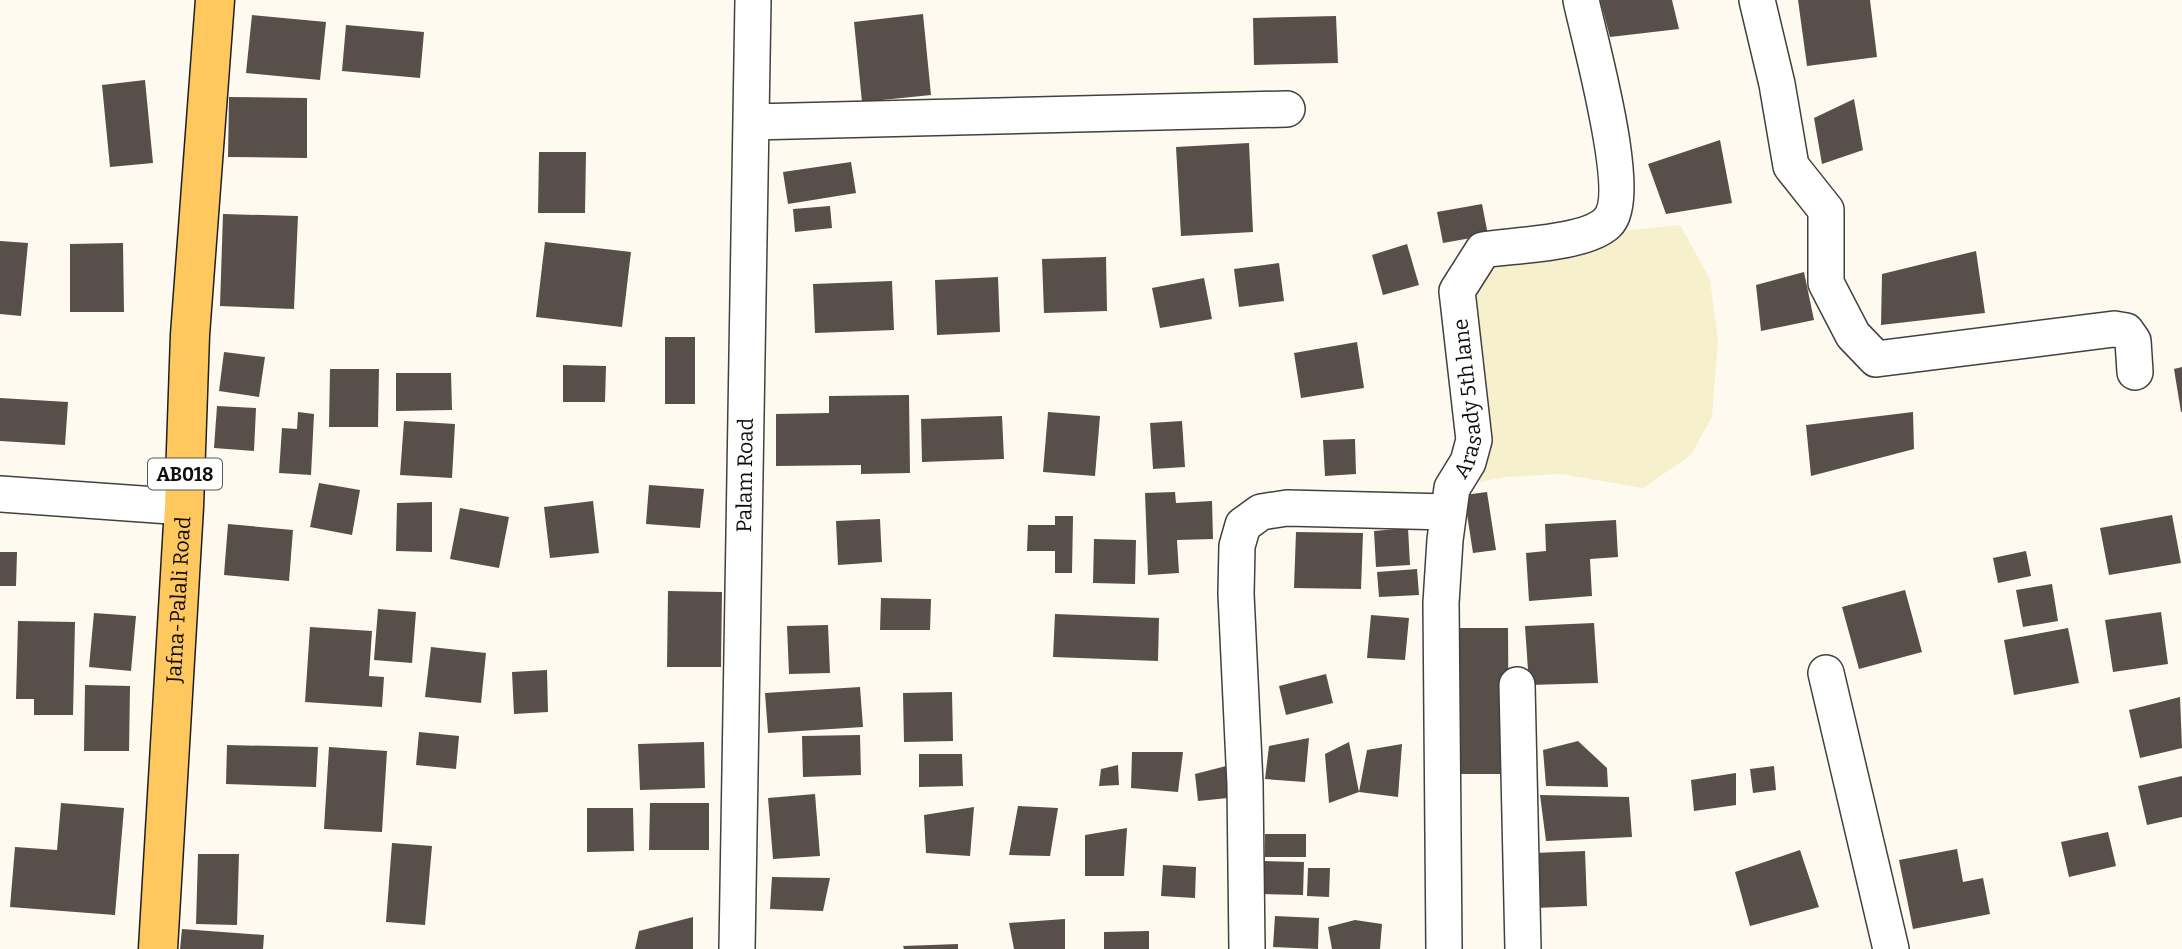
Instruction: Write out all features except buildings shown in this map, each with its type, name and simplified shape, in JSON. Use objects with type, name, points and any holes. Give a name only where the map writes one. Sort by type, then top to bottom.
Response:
[{"type":"main road","name":"Jafna-Palali Road","points":[[158,949],[184,508],[190,335],[215,0]]},
{"type":"street","name":"Palam Road","points":[[737,949],[753,0]]},
{"type":"street","name":"Arasady 5th lane","points":[[1444,949],[1441,603],[1452,488],[1468,463],[1474,440],[1457,291],[1483,250],[1585,236],[1607,223],[1614,212],[1618,188],[1611,133],[1581,0]]},
{"type":"street","points":[[1757,0],[1777,84],[1791,166],[1826,210],[1826,283],[1853,335],[1876,359],[2114,329],[2126,331],[2133,341],[2135,372]]},
{"type":"street","points":[[752,122],[1287,109]]},
{"type":"street","points":[[0,494],[184,508]]},
{"type":"street","points":[[1247,949],[1245,784],[1236,594],[1237,546],[1243,526],[1261,512],[1287,508],[1448,512]]},
{"type":"street","points":[[1826,673],[1891,949]]},
{"type":"street","points":[[1517,685],[1523,949]]},
{"type":"shaded area","points":[[1680,225],[1710,279],[1718,341],[1712,417],[1691,455],[1643,488],[1561,474],[1505,477],[1452,488],[1468,462],[1465,276],[1585,235]]}]
